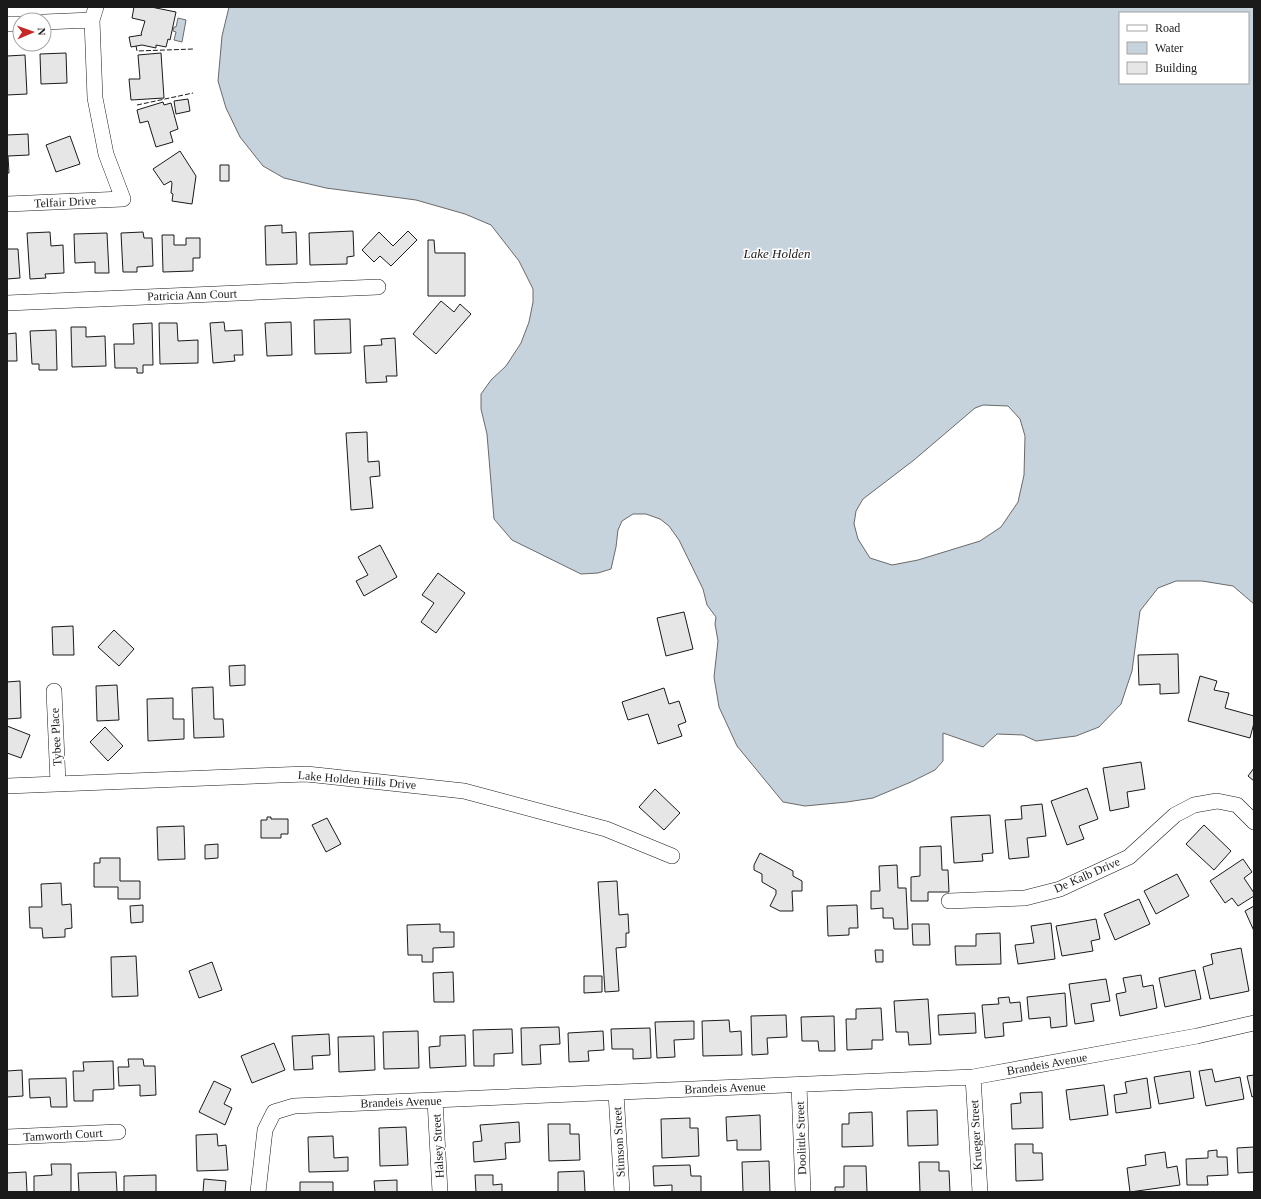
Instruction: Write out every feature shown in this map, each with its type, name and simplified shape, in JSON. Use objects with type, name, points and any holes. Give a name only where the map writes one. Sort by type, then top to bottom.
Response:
[{"type":"street","points":[[52,21],[94,14]]},
{"type":"street","name":"Telfair Drive","points":[[7,204],[123,199],[106,154],[95,98],[94,14]]},
{"type":"street","name":"Patricia Ann Court","points":[[7,303],[378,287]]},
{"type":"street","name":"Tybee Place","points":[[54,692],[58,783]]},
{"type":"street","name":"Lake Holden Hills Drive","points":[[7,786],[306,774],[464,791],[606,829],[672,856]]},
{"type":"street","name":"De Kalb Drive","points":[[949,901],[1025,898],[1060,889],[1128,857],[1175,815],[1194,805],[1217,800],[1237,805],[1254,822]]},
{"type":"street","name":"Brandeis Avenue","points":[[258,1192],[265,1130],[274,1112],[294,1106],[973,1077],[1197,1036],[1254,1023]]},
{"type":"street","name":"Krueger Street","points":[[973,1077],[980,1192]]},
{"type":"street","name":"Doolittle Street","points":[[799,1085],[803,1192]]},
{"type":"street","name":"Stimson Street","points":[[616,1092],[622,1192]]},
{"type":"street","name":"Halsey Street","points":[[436,1100],[440,1192]]},
{"type":"street","name":"Tamworth Court","points":[[7,1137],[118,1132]]},
{"type":"water","name":"Lake Holden","points":[[229,7],[1254,7],[1254,604],[1233,586],[1202,581],[1176,581],[1158,588],[1140,611],[1132,671],[1121,704],[1099,727],[1076,736],[1036,741],[1023,735],[997,734],[983,747],[943,733],[943,761],[935,770],[911,782],[873,798],[805,806],[783,802],[737,746],[719,707],[714,677],[718,641],[715,624],[716,617],[707,605],[703,589],[679,540],[669,526],[660,519],[646,514],[633,514],[622,521],[618,530],[611,569],[598,573],[581,574],[512,540],[494,519],[487,434],[481,409],[481,394],[491,380],[506,366],[521,343],[529,322],[533,302],[533,289],[519,261],[491,225],[465,214],[416,200],[326,188],[284,178],[263,166],[240,137],[226,108],[218,81],[222,36]],"holes":[[[983,405],[1008,406],[1020,419],[1025,436],[1024,475],[1018,502],[1001,527],[980,541],[918,560],[892,565],[870,558],[858,539],[854,524],[856,511],[863,499],[914,460],[975,408]]]},
{"type":"water","points":[[178,18],[186,20],[182,42],[174,40],[176,32],[173,31],[174,27],[176,27]]},
{"type":"building","points":[[134,7],[151,7],[176,12],[170,40],[168,39],[166,47],[156,45],[156,48],[142,45],[131,47],[129,37],[142,35],[145,21],[132,18]]},
{"type":"building","points":[[66,53],[67,83],[41,84],[40,54]]},
{"type":"building","points":[[161,53],[164,98],[131,100],[129,79],[140,79],[138,55]]},
{"type":"building","points":[[25,55],[27,94],[7,95],[7,56]]},
{"type":"building","points":[[188,99],[190,111],[176,114],[174,101]]},
{"type":"building","points":[[163,102],[164,105],[171,103],[178,129],[170,132],[173,142],[156,147],[148,121],[140,123],[137,110]]},
{"type":"building","points":[[28,134],[29,155],[8,156],[9,173],[7,173],[7,135]]},
{"type":"building","points":[[70,136],[80,164],[56,172],[46,145]]},
{"type":"building","points":[[180,151],[196,176],[192,204],[172,201],[173,194],[171,193],[171,181],[164,185],[153,169]]},
{"type":"building","points":[[220,165],[229,165],[229,181],[220,181]]},
{"type":"building","points":[[282,225],[282,233],[296,232],[297,264],[266,265],[265,226]]},
{"type":"building","points":[[353,231],[354,256],[347,257],[347,264],[310,265],[309,233]]},
{"type":"building","points":[[408,231],[417,240],[391,266],[380,256],[374,262],[362,250],[379,232],[393,246]]},
{"type":"building","points":[[50,232],[51,246],[63,245],[64,273],[45,274],[46,278],[30,279],[27,233]]},
{"type":"building","points":[[143,232],[144,238],[152,238],[153,266],[137,267],[137,272],[123,272],[121,233]]},
{"type":"building","points":[[107,233],[109,273],[95,273],[95,262],[75,263],[74,234]]},
{"type":"building","points":[[162,235],[174,235],[174,245],[186,245],[186,238],[200,238],[200,258],[193,258],[193,271],[163,272]]},
{"type":"building","points":[[428,240],[434,240],[435,253],[465,253],[465,296],[428,296]]},
{"type":"building","points":[[7,249],[18,249],[20,278],[7,279]]},
{"type":"building","points":[[441,301],[454,312],[460,304],[471,314],[436,354],[413,334]]},
{"type":"building","points":[[350,319],[351,353],[315,354],[314,320]]},
{"type":"building","points":[[224,322],[225,331],[242,330],[243,355],[234,355],[235,361],[213,363],[210,323]]},
{"type":"building","points":[[291,322],[292,355],[267,356],[265,323]]},
{"type":"building","points":[[152,323],[153,365],[143,365],[143,373],[137,373],[137,368],[115,368],[114,344],[134,344],[133,324]]},
{"type":"building","points":[[159,323],[177,323],[178,341],[198,340],[198,363],[160,364]]},
{"type":"building","points":[[71,327],[86,327],[86,337],[105,336],[106,366],[72,367]]},
{"type":"building","points":[[56,330],[57,370],[39,370],[39,364],[32,364],[30,331]]},
{"type":"building","points":[[16,333],[17,361],[7,361],[7,334]]},
{"type":"building","points":[[395,338],[397,376],[386,376],[387,382],[366,383],[364,346],[382,345],[381,339]]},
{"type":"building","points":[[367,432],[368,462],[379,461],[380,476],[370,477],[373,508],[351,510],[346,433]]},
{"type":"building","points":[[380,545],[397,577],[364,596],[356,581],[368,575],[358,557]]},
{"type":"building","points":[[438,573],[465,593],[436,633],[421,622],[434,603],[422,595]]},
{"type":"building","points":[[684,612],[693,649],[666,656],[657,618]]},
{"type":"building","points":[[73,626],[74,655],[53,655],[52,627]]},
{"type":"building","points":[[114,630],[134,649],[119,666],[98,647]]},
{"type":"building","points":[[1178,654],[1179,693],[1160,694],[1160,684],[1139,685],[1138,655]]},
{"type":"building","points":[[245,665],[245,685],[230,686],[229,666]]},
{"type":"building","points":[[1200,676],[1217,681],[1214,690],[1229,693],[1225,708],[1254,716],[1254,723],[1250,738],[1188,721]]},
{"type":"building","points":[[20,681],[21,718],[7,719],[7,682]]},
{"type":"building","points":[[117,685],[119,720],[97,721],[96,686]]},
{"type":"building","points":[[213,687],[214,719],[223,719],[224,737],[194,738],[192,688]]},
{"type":"building","points":[[664,688],[669,704],[679,701],[686,722],[678,725],[682,736],[658,744],[648,714],[628,720],[622,702]]},
{"type":"building","points":[[173,698],[173,719],[184,719],[184,739],[148,741],[147,699]]},
{"type":"building","points":[[7,726],[30,735],[21,758],[7,753]]},
{"type":"building","points":[[105,727],[123,746],[108,761],[90,742]]},
{"type":"building","points":[[1141,762],[1145,789],[1127,792],[1129,807],[1110,811],[1103,768]]},
{"type":"building","points":[[1254,768],[1254,781],[1248,776]]},
{"type":"building","points":[[1087,788],[1098,819],[1079,826],[1084,839],[1067,845],[1051,801]]},
{"type":"building","points":[[655,789],[680,813],[664,830],[639,807]]},
{"type":"building","points":[[1042,804],[1046,836],[1027,838],[1029,857],[1009,859],[1005,820],[1022,819],[1021,806]]},
{"type":"building","points":[[990,815],[993,853],[982,854],[983,861],[954,863],[951,817]]},
{"type":"building","points":[[267,817],[271,817],[271,819],[288,819],[288,834],[281,834],[281,838],[261,838],[261,820],[267,820]]},
{"type":"building","points":[[327,818],[341,844],[326,852],[312,825]]},
{"type":"building","points":[[1204,825],[1231,851],[1214,870],[1186,844]]},
{"type":"building","points":[[184,826],[185,859],[158,860],[157,827]]},
{"type":"building","points":[[218,844],[218,858],[205,859],[205,845]]},
{"type":"building","points":[[941,846],[942,870],[948,870],[949,892],[928,892],[928,901],[911,901],[911,877],[920,876],[920,847]]},
{"type":"building","points":[[760,853],[793,871],[793,876],[802,881],[802,891],[792,891],[793,911],[780,911],[770,906],[776,894],[776,890],[762,882],[762,874],[754,870],[754,865]]},
{"type":"building","points":[[100,858],[120,858],[120,881],[140,881],[140,899],[118,899],[118,887],[94,887],[94,863],[100,863]]},
{"type":"building","points":[[1243,859],[1252,872],[1244,878],[1254,893],[1254,896],[1238,906],[1232,898],[1225,903],[1210,881]]},
{"type":"building","points":[[897,865],[898,888],[906,888],[908,929],[894,929],[893,918],[883,918],[883,908],[871,909],[871,891],[880,891],[879,866]]},
{"type":"building","points":[[1177,874],[1189,896],[1156,914],[1144,891]]},
{"type":"building","points":[[617,881],[619,915],[628,914],[629,933],[626,933],[626,947],[616,948],[619,991],[605,992],[598,882]]},
{"type":"building","points":[[61,883],[62,905],[71,904],[72,928],[65,929],[65,937],[43,938],[42,928],[30,928],[29,907],[42,907],[41,884]]},
{"type":"building","points":[[1139,899],[1150,924],[1115,940],[1104,914]]},
{"type":"building","points":[[143,905],[143,922],[131,923],[130,906]]},
{"type":"building","points":[[857,905],[858,928],[849,928],[849,935],[828,936],[827,906]]},
{"type":"building","points":[[1254,906],[1254,931],[1245,911]]},
{"type":"building","points":[[1096,919],[1100,939],[1091,941],[1093,951],[1062,956],[1056,926]]},
{"type":"building","points":[[1051,923],[1055,959],[1018,964],[1015,945],[1034,943],[1031,926]]},
{"type":"building","points":[[440,924],[440,932],[454,932],[454,947],[433,948],[433,962],[422,962],[422,955],[408,955],[407,925]]},
{"type":"building","points":[[912,924],[929,924],[930,945],[913,945]]},
{"type":"building","points":[[1000,933],[1001,964],[956,965],[955,946],[976,946],[976,934]]},
{"type":"building","points":[[1241,948],[1249,991],[1210,999],[1203,967],[1213,964],[1211,954]]},
{"type":"building","points":[[875,950],[883,950],[883,962],[876,962]]},
{"type":"building","points":[[136,956],[138,996],[112,997],[111,957]]},
{"type":"building","points":[[212,962],[222,990],[199,998],[189,971]]},
{"type":"building","points":[[1195,970],[1201,999],[1165,1007],[1159,978]]},
{"type":"building","points":[[453,972],[454,1002],[434,1002],[433,973]]},
{"type":"building","points":[[1141,975],[1143,987],[1153,985],[1157,1008],[1120,1016],[1116,994],[1126,992],[1123,978]]},
{"type":"building","points":[[584,976],[602,976],[602,992],[584,993]]},
{"type":"building","points":[[1106,979],[1110,1001],[1091,1004],[1094,1021],[1075,1024],[1069,984]]},
{"type":"building","points":[[1065,993],[1067,1026],[1051,1028],[1050,1017],[1029,1019],[1027,997]]},
{"type":"building","points":[[1009,997],[1010,1003],[1020,1002],[1022,1021],[1003,1023],[1004,1036],[985,1038],[982,1005],[999,1004],[998,998]]},
{"type":"building","points":[[928,999],[931,1044],[909,1045],[908,1032],[896,1032],[894,1001]]},
{"type":"building","points":[[881,1008],[883,1040],[872,1040],[872,1049],[847,1050],[846,1019],[856,1019],[856,1009]]},
{"type":"building","points":[[975,1013],[976,1033],[939,1035],[938,1015]]},
{"type":"building","points":[[786,1015],[787,1037],[767,1038],[768,1054],[752,1055],[751,1016]]},
{"type":"building","points":[[834,1016],[835,1051],[819,1051],[818,1041],[802,1041],[801,1017]]},
{"type":"building","points":[[729,1020],[730,1032],[741,1031],[742,1055],[703,1056],[702,1021]]},
{"type":"building","points":[[694,1021],[694,1039],[674,1040],[675,1057],[657,1058],[655,1022]]},
{"type":"building","points":[[559,1027],[560,1044],[540,1045],[541,1064],[522,1065],[521,1028]]},
{"type":"building","points":[[650,1028],[651,1058],[633,1059],[633,1049],[612,1049],[611,1029]]},
{"type":"building","points":[[512,1029],[513,1053],[494,1054],[494,1066],[474,1066],[473,1030]]},
{"type":"building","points":[[418,1031],[419,1068],[384,1069],[383,1032]]},
{"type":"building","points":[[603,1031],[604,1050],[588,1051],[589,1061],[569,1062],[568,1033]]},
{"type":"building","points":[[329,1034],[330,1055],[312,1056],[313,1069],[294,1070],[292,1036]]},
{"type":"building","points":[[465,1035],[466,1066],[430,1068],[429,1047],[440,1046],[440,1036]]},
{"type":"building","points":[[374,1036],[375,1070],[339,1072],[338,1037]]},
{"type":"building","points":[[274,1043],[285,1070],[252,1083],[241,1056]]},
{"type":"building","points":[[128,1059],[143,1059],[144,1066],[155,1066],[156,1095],[140,1096],[140,1085],[119,1086],[118,1067],[129,1067]]},
{"type":"building","points":[[113,1061],[114,1089],[93,1090],[93,1101],[74,1101],[73,1071],[84,1071],[83,1062]]},
{"type":"building","points":[[1212,1069],[1215,1082],[1240,1077],[1244,1099],[1206,1106],[1199,1071]]},
{"type":"building","points":[[22,1070],[23,1096],[7,1097],[7,1071]]},
{"type":"building","points":[[1190,1071],[1194,1098],[1159,1104],[1154,1077]]},
{"type":"building","points":[[1254,1075],[1254,1096],[1252,1097],[1247,1076]]},
{"type":"building","points":[[66,1078],[67,1107],[51,1107],[50,1097],[30,1098],[29,1079]]},
{"type":"building","points":[[1147,1078],[1151,1108],[1116,1113],[1114,1095],[1127,1093],[1125,1082]]},
{"type":"building","points":[[214,1081],[231,1089],[224,1104],[232,1108],[225,1125],[199,1112]]},
{"type":"building","points":[[1104,1085],[1108,1115],[1070,1120],[1066,1090]]},
{"type":"building","points":[[1042,1092],[1043,1128],[1012,1129],[1011,1104],[1021,1103],[1020,1093]]},
{"type":"building","points":[[937,1110],[938,1145],[908,1146],[907,1111]]},
{"type":"building","points":[[872,1112],[873,1146],[842,1147],[842,1124],[849,1124],[849,1113]]},
{"type":"building","points":[[760,1115],[761,1150],[737,1150],[737,1140],[727,1141],[726,1117]]},
{"type":"building","points":[[690,1118],[690,1128],[698,1128],[699,1156],[662,1158],[661,1119]]},
{"type":"building","points":[[519,1122],[520,1142],[505,1143],[506,1159],[474,1162],[473,1142],[482,1141],[480,1125]]},
{"type":"building","points":[[548,1124],[570,1124],[570,1134],[579,1134],[580,1160],[549,1161]]},
{"type":"building","points":[[406,1127],[408,1165],[380,1166],[379,1128]]},
{"type":"building","points":[[217,1134],[218,1146],[226,1145],[228,1170],[197,1171],[196,1135]]},
{"type":"building","points":[[333,1136],[334,1158],[348,1157],[348,1171],[309,1172],[308,1137]]},
{"type":"building","points":[[1015,1144],[1033,1144],[1033,1153],[1042,1153],[1043,1180],[1016,1181]]},
{"type":"building","points":[[1254,1147],[1254,1172],[1238,1173],[1237,1148]]},
{"type":"building","points":[[1217,1150],[1217,1157],[1227,1157],[1228,1175],[1207,1176],[1208,1185],[1187,1185],[1186,1159],[1208,1158],[1208,1151]]},
{"type":"building","points":[[1165,1152],[1167,1168],[1177,1166],[1180,1185],[1130,1192],[1127,1168],[1146,1165],[1145,1155]]},
{"type":"building","points":[[769,1161],[770,1192],[743,1192],[742,1162]]},
{"type":"building","points":[[919,1162],[939,1162],[939,1171],[949,1171],[950,1192],[920,1192]]},
{"type":"building","points":[[51,1164],[71,1164],[71,1192],[34,1192],[34,1176],[52,1175]]},
{"type":"building","points":[[690,1165],[691,1176],[701,1176],[701,1192],[672,1192],[672,1185],[654,1186],[653,1166]]},
{"type":"building","points":[[844,1166],[866,1166],[867,1192],[835,1192],[835,1187],[844,1187]]},
{"type":"building","points":[[584,1171],[585,1192],[558,1192],[558,1172]]},
{"type":"building","points":[[26,1172],[27,1192],[7,1192],[7,1173]]},
{"type":"building","points":[[116,1172],[117,1192],[79,1192],[78,1173]]},
{"type":"building","points":[[156,1175],[156,1192],[124,1192],[124,1176]]},
{"type":"building","points":[[475,1175],[493,1175],[493,1185],[502,1184],[502,1192],[476,1192]]},
{"type":"building","points":[[204,1179],[226,1181],[225,1192],[203,1192]]},
{"type":"building","points":[[397,1180],[397,1192],[375,1192],[374,1181]]},
{"type":"building","points":[[300,1182],[333,1182],[333,1192],[300,1192]]},
{"type":"fence","points":[[136,46],[137,51],[194,49]]},
{"type":"fence","points":[[137,105],[193,93]]}]
